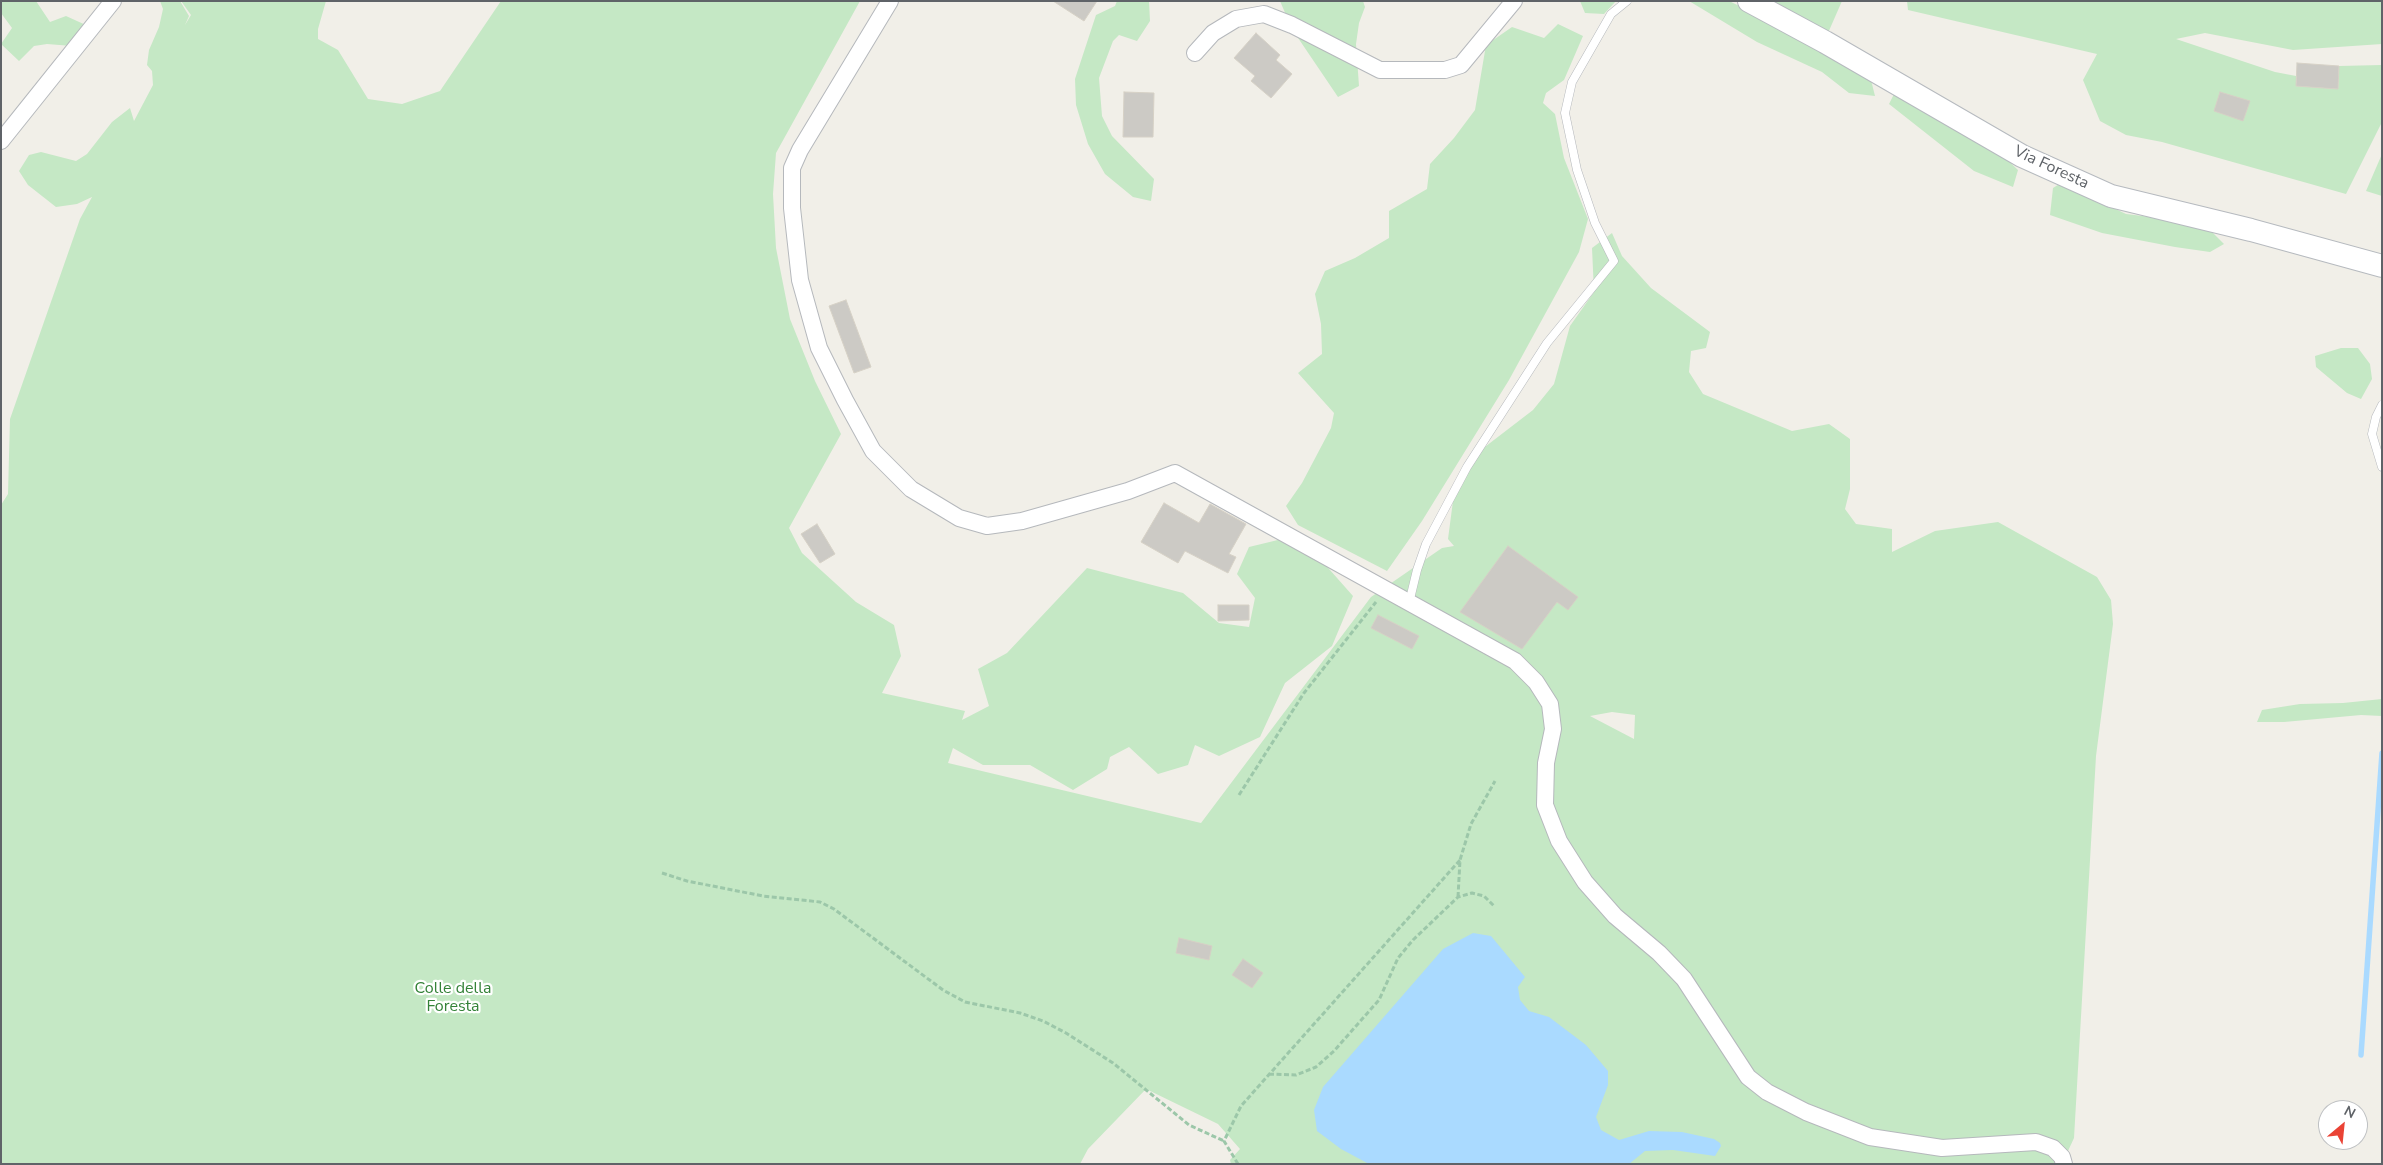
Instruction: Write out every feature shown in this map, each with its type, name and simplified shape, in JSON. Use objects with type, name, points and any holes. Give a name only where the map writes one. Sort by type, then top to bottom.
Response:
[{"type":"main road","name":"Via Foresta","points":[[1748,1],[1825,42],[2022,156],[2111,196],[2251,230],[2382,266]]},
{"type":"street","points":[[1,141],[113,1]]},
{"type":"street","points":[[890,1],[800,150],[792,168],[792,208],[800,280],[820,348],[845,400],[873,451],[910,488],[959,518],[987,526],[1022,521],[1128,491],[1175,474],[1515,661],[1536,682],[1550,704],[1553,729],[1546,763],[1545,805],[1559,841],[1585,882],[1615,916],[1659,953],[1684,979],[1748,1077],[1767,1092],[1806,1112],[1870,1137],[1942,1148],[2036,1142],[2053,1148],[2062,1157],[2064,1164]]},
{"type":"street","points":[[1195,52],[1213,33],[1236,19],[1264,14],[1292,25],[1380,70],[1445,70],[1461,65],[1514,1]]},
{"type":"lane","points":[[1409,603],[1426,544],[1467,468],[1547,343],[1614,261],[1595,223],[1577,170],[1565,113],[1572,82],[1611,14],[1627,1]]},
{"type":"lane","points":[[2382,405],[2376,417],[2372,434],[2382,467]]},
{"type":"path","points":[[1238,794],[1304,693],[1376,602],[1392,594]]},
{"type":"path","points":[[1458,897],[1460,860],[1471,824],[1495,781]]},
{"type":"path","points":[[1224,1141],[1241,1106],[1460,860]]},
{"type":"path","points":[[662,873],[687,881],[763,896],[820,902],[834,909],[943,990],[965,1002],[1020,1013],[1043,1021],[1087,1046],[1113,1063],[1189,1125],[1224,1141],[1238,1164]]},
{"type":"path","points":[[1268,1074],[1296,1075],[1316,1067],[1334,1051],[1379,1000],[1398,958],[1413,940],[1458,897],[1472,893],[1484,896],[1494,906]]},
{"type":"green space","points":[[1,1],[36,1],[50,22],[66,16],[88,26],[72,46],[47,44],[34,46],[19,61],[1,44],[12,28],[1,13]]},
{"type":"green space","name":"Colle della Foresta","points":[[160,1],[180,1],[189,16],[185,25],[191,15],[181,1],[326,1],[318,29],[318,39],[338,50],[368,99],[402,104],[440,91],[501,1],[860,1],[776,153],[773,194],[776,248],[790,319],[815,381],[841,434],[789,528],[802,553],[856,602],[894,625],[901,656],[882,693],[965,711],[962,720],[989,706],[978,669],[1007,653],[1087,568],[1183,593],[1219,623],[1249,627],[1255,598],[1237,574],[1249,547],[1282,539],[1322,561],[1353,596],[1332,646],[1285,683],[1260,737],[1219,756],[1195,745],[1188,765],[1158,774],[1129,747],[1110,757],[1107,769],[1073,790],[1030,765],[983,765],[953,748],[948,763],[1201,823],[1371,597],[1442,548],[1454,546],[1448,539],[1453,501],[1477,453],[1533,410],[1554,384],[1570,326],[1594,292],[1592,248],[1612,233],[1622,256],[1651,288],[1710,332],[1706,348],[1691,351],[1689,372],[1703,394],[1792,431],[1829,424],[1850,439],[1850,489],[1845,509],[1856,524],[1892,529],[1892,552],[1935,531],[1998,522],[2097,577],[2111,600],[2113,624],[2096,756],[2074,1138],[2062,1164],[1231,1164],[1230,1160],[1240,1149],[1218,1124],[1146,1089],[1088,1149],[1080,1164],[1,1164],[1,505],[8,494],[10,419],[80,219],[92,197],[77,204],[56,207],[28,185],[19,171],[29,155],[41,152],[76,161],[87,154],[112,122],[130,108],[134,121],[153,85],[152,71],[147,65],[149,50],[159,27],[163,9]],"holes":[[[1612,712],[1635,715],[1634,739],[1590,716]]]},
{"type":"green space","points":[[1117,1],[1149,1],[1150,21],[1137,41],[1119,35],[1113,41],[1099,78],[1102,116],[1112,136],[1154,179],[1151,201],[1133,197],[1105,174],[1088,144],[1076,105],[1075,79],[1096,15],[1115,6]]},
{"type":"green space","points":[[1280,1],[1363,1],[1365,7],[1359,23],[1356,44],[1359,86],[1338,97],[1292,29]]},
{"type":"green space","points":[[1580,1],[1616,1],[1604,14],[1585,13]]},
{"type":"green space","points":[[1689,1],[1729,1],[1868,68],[1875,96],[1849,93],[1822,72],[1757,42]]},
{"type":"green space","points":[[1768,1],[1842,1],[1828,33]]},
{"type":"green space","points":[[1907,1],[2382,1],[2382,44],[2293,50],[2205,33],[2176,39],[2275,72],[2296,76],[2296,86],[2338,89],[2339,66],[2382,65],[2382,122],[2346,194],[2162,142],[2126,135],[2100,121],[2083,80],[2097,54],[1908,10]]},
{"type":"green space","points":[[1558,24],[1583,36],[1564,80],[1546,93],[1543,103],[1555,114],[1564,158],[1588,219],[1579,252],[1509,380],[1422,521],[1387,571],[1298,525],[1286,506],[1302,483],[1331,428],[1334,413],[1298,373],[1322,354],[1321,324],[1315,294],[1325,271],[1355,258],[1389,238],[1389,211],[1427,189],[1430,164],[1454,138],[1475,110],[1486,45],[1512,27],[1544,38]]},
{"type":"green space","points":[[1896,90],[1998,151],[2018,170],[2013,187],[1974,171],[1889,104]]},
{"type":"green space","points":[[2382,154],[2382,196],[2366,191]]},
{"type":"green space","points":[[2061,183],[2126,214],[2159,218],[2208,228],[2224,244],[2210,252],[2175,247],[2102,233],[2050,215],[2053,188]]},
{"type":"green space","points":[[2341,348],[2358,348],[2370,364],[2372,379],[2361,399],[2347,393],[2316,367],[2315,356]]},
{"type":"green space","points":[[2382,699],[2382,716],[2361,715],[2284,722],[2257,722],[2262,710],[2300,704],[2343,703]]},
{"type":"water","points":[[1473,933],[1491,936],[1525,977],[1518,987],[1520,1000],[1529,1011],[1549,1017],[1586,1045],[1608,1071],[1608,1085],[1596,1117],[1601,1130],[1619,1140],[1649,1131],[1682,1132],[1714,1139],[1721,1146],[1715,1156],[1673,1150],[1645,1151],[1629,1164],[1369,1164],[1341,1149],[1317,1131],[1314,1110],[1323,1087],[1443,949]]},
{"type":"building","points":[[1053,1],[1097,1],[1084,21]]},
{"type":"building","points":[[1256,33],[1280,55],[1276,60],[1292,74],[1271,98],[1251,81],[1255,76],[1234,58]]},
{"type":"building","points":[[2297,63],[2339,66],[2338,89],[2296,86]]},
{"type":"building","points":[[1124,92],[1154,93],[1153,137],[1123,137]]},
{"type":"building","points":[[2220,92],[2250,101],[2243,121],[2214,111]]},
{"type":"building","points":[[846,300],[871,367],[854,373],[829,306]]},
{"type":"building","points":[[1164,503],[1199,523],[1210,504],[1246,524],[1229,554],[1236,557],[1228,573],[1185,551],[1178,563],[1141,542]]},
{"type":"building","points":[[817,524],[835,554],[820,563],[801,534]]},
{"type":"building","points":[[1508,546],[1578,597],[1568,610],[1557,602],[1522,649],[1460,612]]},
{"type":"building","points":[[1218,605],[1249,605],[1249,620],[1218,621]]},
{"type":"building","points":[[1378,615],[1419,636],[1412,649],[1371,628]]},
{"type":"building","points":[[1179,938],[1212,946],[1209,960],[1176,953]]},
{"type":"building","points":[[1243,959],[1263,973],[1252,988],[1232,975]]},
{"type":"waterway","points":[[2361,1055],[2382,753]]}]
